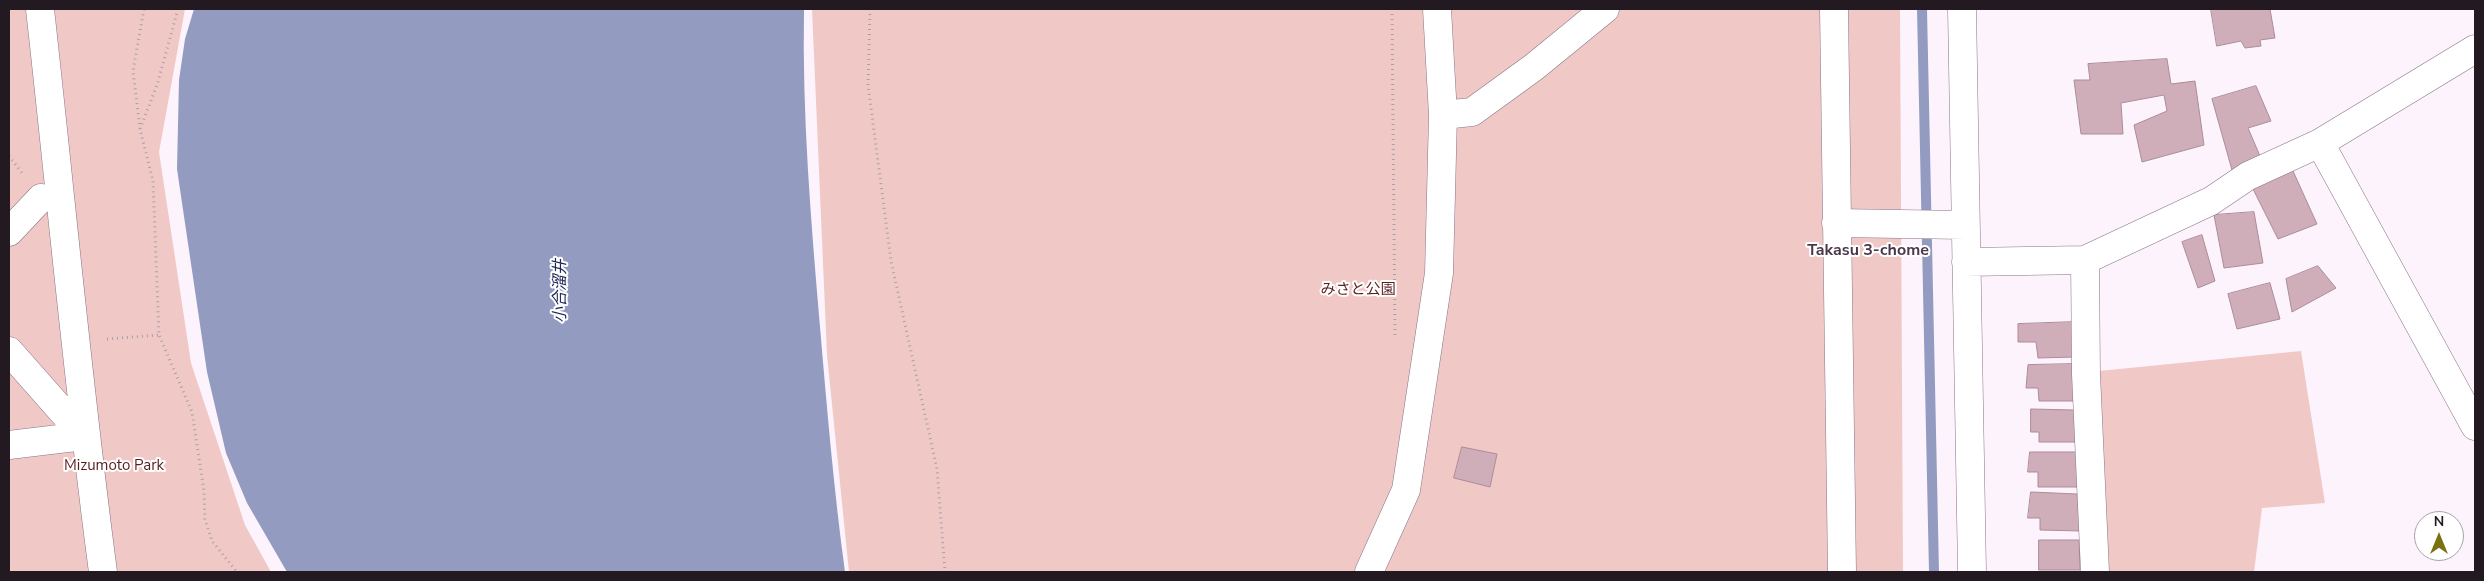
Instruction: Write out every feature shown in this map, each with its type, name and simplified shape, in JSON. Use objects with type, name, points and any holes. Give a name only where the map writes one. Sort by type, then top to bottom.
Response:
[{"type":"street","points":[[40,9],[84,436],[102,572]]},
{"type":"street","points":[[1369,572],[1406,490],[1439,273],[1444,115],[1437,9]]},
{"type":"street","points":[[1444,115],[1472,112],[1534,67],[1605,9]]},
{"type":"street","points":[[1834,9],[1842,572]]},
{"type":"street","points":[[1962,9],[1972,572]]},
{"type":"street","points":[[1966,262],[2085,260],[2211,201],[2248,176],[2320,143],[2475,49]]},
{"type":"street","points":[[2320,143],[2475,426]]},
{"type":"street","points":[[9,232],[41,198]]},
{"type":"street","points":[[1836,223],[1965,225]]},
{"type":"street","points":[[2085,260],[2086,374],[2096,572]]},
{"type":"street","points":[[9,351],[84,436]]},
{"type":"street","points":[[9,444],[84,436]]},
{"type":"path","points":[[144,9],[133,71],[140,129],[153,181],[158,335],[192,412],[204,491],[205,519],[212,541],[237,572]]},
{"type":"path","points":[[140,129],[157,85],[178,9]]},
{"type":"path","points":[[870,9],[868,85],[891,261],[936,469],[945,572]]},
{"type":"path","points":[[1392,9],[1395,341]]},
{"type":"path","points":[[75,342],[158,335]]},
{"type":"green space","name":"Mizumoto Park","points":[[9,9],[185,9],[159,152],[191,363],[245,525],[271,572],[9,572]]},
{"type":"green space","name":"みさと公園","points":[[812,9],[1900,9],[1903,572],[849,572],[827,355]]},
{"type":"green space","points":[[2301,351],[2325,503],[2262,508],[2254,572],[2106,572],[2099,371]]},
{"type":"water","name":"小合溜井","points":[[194,9],[804,9],[804,89],[810,208],[828,419],[845,572],[287,572],[247,503],[226,453],[207,372],[177,169],[179,80],[185,39]]},
{"type":"building","points":[[2211,9],[2270,9],[2275,38],[2260,40],[2261,46],[2245,48],[2241,41],[2217,46]]},
{"type":"building","points":[[2167,59],[2171,84],[2195,81],[2204,145],[2142,162],[2134,125],[2167,111],[2164,95],[2121,103],[2123,134],[2081,134],[2074,80],[2090,80],[2088,64]]},
{"type":"building","points":[[2256,86],[2271,121],[2248,128],[2260,156],[2232,170],[2212,99]]},
{"type":"building","points":[[2293,171],[2317,224],[2278,239],[2253,189]]},
{"type":"building","points":[[2254,212],[2263,263],[2224,268],[2214,215]]},
{"type":"building","points":[[2202,235],[2215,281],[2198,288],[2182,242]]},
{"type":"building","points":[[2318,266],[2336,288],[2292,312],[2286,279]]},
{"type":"building","points":[[2270,283],[2280,319],[2237,329],[2228,294]]},
{"type":"building","points":[[2075,322],[2075,357],[2038,358],[2036,342],[2018,342],[2018,324]]},
{"type":"building","points":[[2074,364],[2076,401],[2039,401],[2038,388],[2026,388],[2028,365]]},
{"type":"building","points":[[2031,409],[2074,410],[2076,442],[2039,442],[2039,432],[2031,432]]},
{"type":"building","points":[[1462,447],[1497,454],[1490,487],[1454,478]]},
{"type":"building","points":[[2030,452],[2078,452],[2080,487],[2038,487],[2038,472],[2028,472]]},
{"type":"building","points":[[2031,492],[2077,494],[2081,531],[2040,530],[2040,518],[2028,518]]},
{"type":"building","points":[[2039,540],[2079,540],[2080,570],[2039,570]]},
{"type":"waterway","points":[[1922,9],[1934,572]]},
{"type":"district","name":"Takasu 3-chome","points":[[1868,251]]}]
